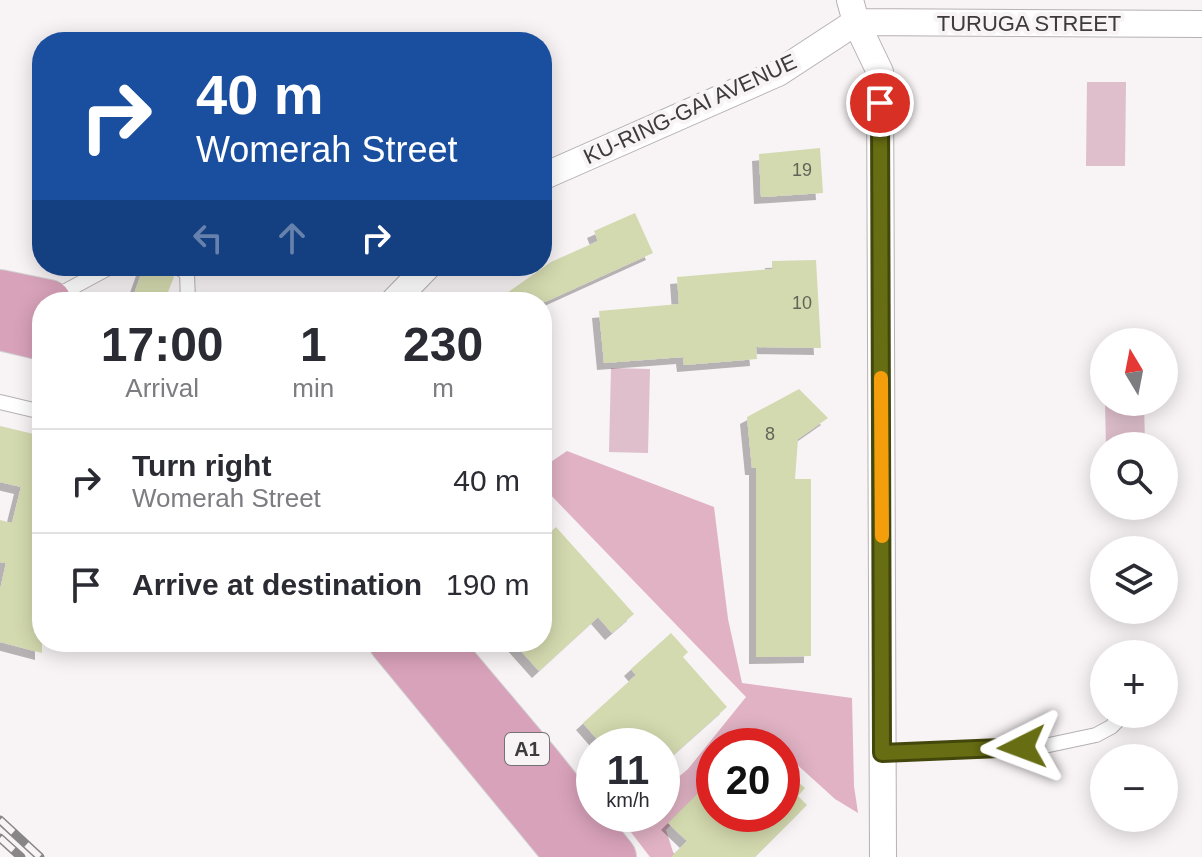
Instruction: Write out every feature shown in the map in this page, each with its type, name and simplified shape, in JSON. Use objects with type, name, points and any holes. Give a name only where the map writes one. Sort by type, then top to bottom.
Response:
[{"type":"highway","points":[[0,292],[32,299]]},
{"type":"highway","points":[[0,328],[32,336]]},
{"type":"highway","name":"A1","points":[[399,652],[568,857]]},
{"type":"highway","name":"A1","points":[[445,652],[614,857]]},
{"type":"street","name":"TURUGA STREET","points":[[853,11],[1202,24]]},
{"type":"street","name":"KU-RING-GAI AVENUE","points":[[552,173],[778,73],[853,11]]},
{"type":"street","points":[[853,11],[880,72],[883,857]]},
{"type":"street","points":[[403,292],[418,276]]},
{"type":"lane","points":[[66,292],[94,276]]},
{"type":"lane","points":[[0,402],[32,410]]},
{"type":"lane","points":[[882,753],[1049,745],[1096,735],[1109,728]]},
{"type":"shaded area","points":[[1087,82],[1126,82],[1125,166],[1086,166]]},
{"type":"shaded area","points":[[611,368],[650,369],[648,453],[609,452]]},
{"type":"shaded area","points":[[1105,416],[1144,416],[1145,432],[1106,432]]},
{"type":"shaded area","points":[[567,451],[714,507],[728,619],[742,683],[852,698],[854,786],[858,813],[835,799],[800,767],[800,728],[721,728],[746,697],[552,496],[552,461]]},
{"type":"shaded area","points":[[696,759],[696,799],[680,815],[680,776]]},
{"type":"shaded area","points":[[631,832],[667,832],[677,857],[650,857]]},
{"type":"building","points":[[820,148],[823,193],[761,197],[759,154]]},
{"type":"building","points":[[635,213],[653,253],[552,299],[552,292],[508,292],[531,276],[552,276],[552,262],[598,241],[594,231]]},
{"type":"building","points":[[816,260],[821,348],[756,347],[757,359],[684,365],[683,357],[604,363],[599,311],[679,304],[677,277],[772,269],[772,261]]},
{"type":"building","points":[[140,276],[174,277],[168,292],[135,292]]},
{"type":"building","points":[[799,389],[828,418],[798,439],[795,479],[811,479],[811,656],[756,657],[756,468],[752,468],[747,417]]},
{"type":"building","points":[[0,426],[32,434],[32,650],[0,642],[0,590],[6,563],[0,562],[0,520],[12,523],[21,487],[0,482]]},
{"type":"building","points":[[556,527],[634,614],[612,633],[598,617],[539,671],[522,652],[552,652],[552,531]]},
{"type":"building","points":[[671,633],[688,652],[683,657],[727,707],[703,728],[696,728],[696,735],[680,749],[680,728],[587,728],[583,723],[636,675],[631,669]]},
{"type":"building","points":[[696,795],[696,832],[780,832],[755,857],[671,857],[687,841],[678,832],[680,832],[680,811]]},
{"type":"building","points":[[800,798],[807,805],[800,812]]},
{"type":"railway","points":[[0,820],[40,857]]},
{"type":"railway","points":[[0,838],[21,857]]},
{"type":"slow traffic","points":[[881,378],[882,536]]},
{"type":"route","points":[[880,103],[882,753],[1022,747]]}]
